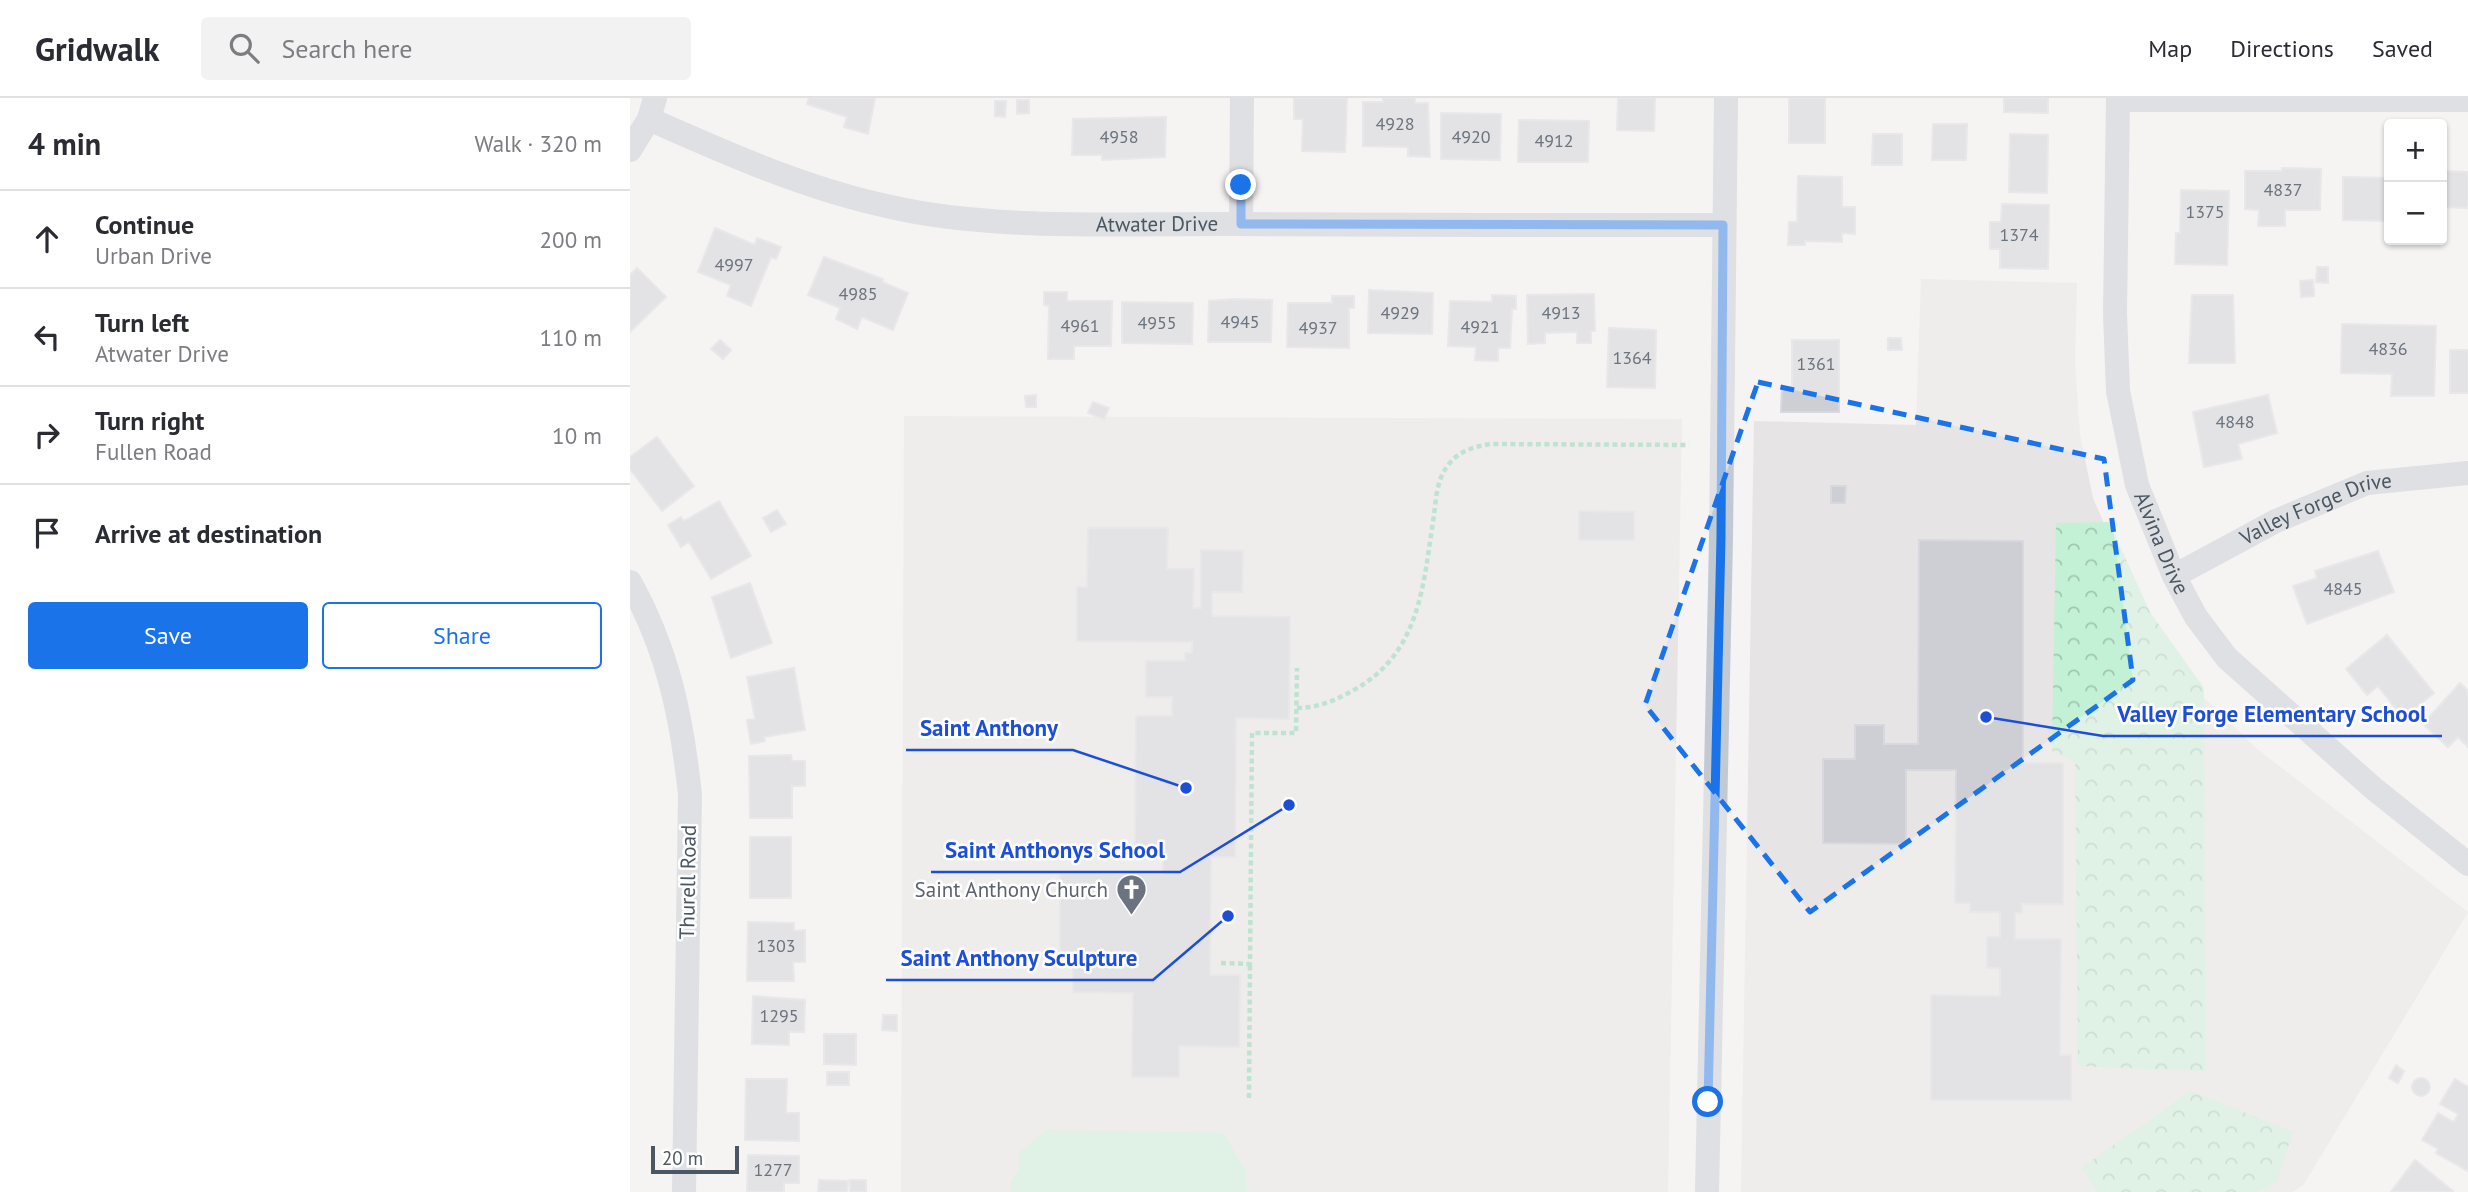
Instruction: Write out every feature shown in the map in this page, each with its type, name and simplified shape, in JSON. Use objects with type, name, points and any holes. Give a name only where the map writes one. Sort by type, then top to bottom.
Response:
[{"type":"street","points":[[1241,224],[1242,98]]},
{"type":"street","points":[[1707,1192],[1726,98]]},
{"type":"street","points":[[2119,99],[2468,100]]},
{"type":"street","name":"Alvina Drive","points":[[2119,99],[2115,314],[2118,391],[2137,485],[2174,576],[2196,617],[2227,658],[2374,788],[2468,864]]},
{"type":"street","points":[[630,150],[652,109]]},
{"type":"street","name":"Atwater Drive","points":[[652,109],[765,169],[892,208],[961,218],[1076,223],[1723,225]]},
{"type":"street","name":"Valley Forge Drive","points":[[2174,576],[2276,521],[2367,483],[2468,473]]},
{"type":"street","name":"Thurell Road","points":[[630,582],[648,614],[670,673],[683,731],[690,795],[684,1192]]},
{"type":"path","points":[[1297,708],[1324,704],[1345,695],[1388,667],[1418,612],[1438,486],[1448,465],[1468,448],[1490,444],[1689,446]]},
{"type":"path","points":[[1249,1098],[1252,733],[1296,733],[1297,668]]},
{"type":"path","points":[[1221,963],[1250,964]]},
{"type":"highlighted area","points":[[1758,382],[2104,459],[2133,680],[1810,912],[1645,705]]},
{"type":"shaded area","points":[[1921,279],[2077,283],[2075,362],[2080,435],[2093,498],[2143,613],[2191,685],[2256,748],[2468,912],[2304,1184],[2293,1192],[1741,1192],[1754,421],[1916,425]]},
{"type":"shaded area","points":[[904,416],[1682,419],[1668,1192],[901,1192]]},
{"type":"green space","points":[[2109,522],[2150,612],[2204,688],[2205,1071],[2078,1066],[2075,762],[2052,751],[2056,523]]},
{"type":"green space","points":[[2191,1091],[2293,1132],[2276,1183],[2256,1192],[2098,1192],[2081,1168]]},
{"type":"green space","points":[[1046,1130],[1224,1133],[1245,1171],[1247,1192],[1011,1192],[1011,1182],[1019,1171],[1019,1152]]},
{"type":"building","points":[[809,98],[875,98],[868,134],[844,127],[847,117],[807,104]]},
{"type":"building","points":[[1294,98],[1347,98],[1345,152],[1302,151],[1303,119],[1294,119]]},
{"type":"building","points":[[1383,98],[1415,98],[1415,103],[1428,103],[1430,157],[1408,156],[1408,147],[1363,146],[1363,102],[1383,102]]},
{"type":"building","points":[[1618,98],[1655,98],[1654,131],[1617,130]]},
{"type":"building","points":[[1789,98],[1825,98],[1825,143],[1789,143]]},
{"type":"building","points":[[2004,98],[2048,98],[2048,113],[2004,112]]},
{"type":"building","points":[[1017,100],[1029,100],[1029,113],[1017,114]]},
{"type":"building","points":[[995,101],[1006,101],[1005,117],[995,116]]},
{"type":"building","points":[[1441,113],[1501,114],[1500,160],[1441,159]]},
{"type":"building","points":[[1166,117],[1165,157],[1102,160],[1102,155],[1072,155],[1073,119]]},
{"type":"building","points":[[1519,120],[1589,121],[1588,162],[1518,162]]},
{"type":"building","points":[[1933,124],[1967,124],[1966,160],[1932,160]]},
{"type":"building","points":[[1873,134],[1902,134],[1902,165],[1872,165]]},
{"type":"building","points":[[2010,134],[2048,135],[2047,193],[2009,192]]},
{"type":"building","points":[[2282,168],[2321,169],[2320,210],[2285,210],[2285,226],[2258,226],[2259,210],[2245,209],[2245,171],[2282,171]]},
{"type":"building","points":[[2447,171],[2468,172],[2468,208],[2447,207]]},
{"type":"building","points":[[1798,176],[1842,177],[1842,207],[1855,207],[1855,234],[1842,233],[1842,242],[1805,241],[1805,245],[1788,245],[1789,222],[1797,222]]},
{"type":"building","points":[[2343,177],[2384,178],[2384,221],[2343,220]]},
{"type":"building","points":[[2181,190],[2229,191],[2227,265],[2175,264],[2176,233],[2180,233]]},
{"type":"building","points":[[2002,204],[2049,205],[2048,269],[2000,268],[2000,249],[1990,249],[1990,222],[2001,222]]},
{"type":"building","points":[[715,228],[755,245],[757,238],[781,247],[776,259],[771,257],[751,306],[727,296],[731,285],[698,272]]},
{"type":"building","points":[[824,257],[883,279],[882,282],[908,293],[893,330],[862,317],[857,329],[836,319],[840,308],[808,295]]},
{"type":"building","points":[[2317,267],[2328,267],[2328,283],[2316,282]]},
{"type":"building","points":[[637,268],[666,297],[630,332],[630,275]]},
{"type":"building","points":[[2313,280],[2314,296],[2301,297],[2300,281]]},
{"type":"building","points":[[1369,290],[1433,293],[1432,334],[1368,333]]},
{"type":"building","points":[[1044,292],[1067,292],[1067,301],[1112,301],[1111,346],[1074,346],[1074,359],[1048,359],[1049,306],[1044,305]]},
{"type":"building","points":[[1594,294],[1595,331],[1591,331],[1591,343],[1577,343],[1577,332],[1545,333],[1545,343],[1528,344],[1527,295]]},
{"type":"building","points":[[1492,295],[1516,296],[1516,309],[1512,309],[1510,348],[1498,348],[1498,361],[1475,360],[1476,347],[1448,346],[1450,301],[1492,302]]},
{"type":"building","points":[[2192,295],[2233,295],[2235,363],[2189,363]]},
{"type":"building","points":[[1332,296],[1354,296],[1354,308],[1349,308],[1349,348],[1287,347],[1288,303],[1332,303]]},
{"type":"building","points":[[1272,300],[1271,342],[1208,342],[1209,301]]},
{"type":"building","points":[[1122,302],[1193,303],[1192,344],[1122,343]]},
{"type":"building","points":[[2342,324],[2436,326],[2434,396],[2391,396],[2392,374],[2341,373]]},
{"type":"building","points":[[1609,328],[1656,330],[1655,388],[1607,387]]},
{"type":"building","points":[[1888,338],[1901,338],[1902,350],[1888,350]]},
{"type":"building","points":[[720,340],[731,350],[723,359],[711,349]]},
{"type":"building","points":[[1792,340],[1839,340],[1839,412],[1781,412],[1782,387],[1792,387]]},
{"type":"building","points":[[2450,350],[2468,350],[2468,393],[2450,393]]},
{"type":"building","points":[[1036,395],[1036,407],[1026,407],[1025,396]]},
{"type":"building","points":[[2268,395],[2277,433],[2238,444],[2242,459],[2204,467],[2193,412]]},
{"type":"building","points":[[1093,402],[1109,408],[1104,419],[1088,413]]},
{"type":"building","points":[[657,437],[694,486],[662,511],[630,469],[630,457]]},
{"type":"building","points":[[1831,486],[1846,486],[1845,503],[1831,503]]},
{"type":"building","points":[[719,501],[751,556],[711,579],[689,542],[681,547],[668,525],[681,517],[684,521]]},
{"type":"building","points":[[777,510],[786,524],[771,532],[763,518]]},
{"type":"building","points":[[1579,511],[1634,512],[1634,540],[1579,540]]},
{"type":"building","points":[[1088,528],[1168,528],[1167,569],[1194,569],[1193,608],[1201,608],[1201,550],[1243,551],[1242,592],[1212,592],[1212,616],[1290,617],[1289,719],[1236,718],[1235,857],[1211,857],[1210,975],[1240,975],[1239,1047],[1179,1046],[1179,1077],[1132,1077],[1133,993],[1073,992],[1073,956],[1060,956],[1060,873],[1163,874],[1163,857],[1135,857],[1136,716],[1172,716],[1172,697],[1146,697],[1146,661],[1185,661],[1185,653],[1192,653],[1192,642],[1077,641],[1077,587],[1087,587]]},
{"type":"building","points":[[1919,540],[2023,541],[2023,763],[2063,763],[2063,904],[2022,904],[2022,913],[2015,913],[2015,939],[2061,939],[2060,1055],[2071,1055],[2071,1100],[1931,1100],[1931,995],[2000,996],[2000,968],[1987,968],[1987,937],[2000,937],[2000,912],[1970,912],[1970,903],[1955,903],[1956,770],[1906,770],[1906,844],[1823,843],[1823,759],[1855,759],[1855,725],[1884,725],[1884,744],[1918,744]]},
{"type":"building","points":[[2378,551],[2394,592],[2307,624],[2293,586],[2317,578],[2315,571]]},
{"type":"building","points":[[750,583],[772,643],[731,658],[712,597]]},
{"type":"building","points":[[2387,635],[2434,693],[2403,718],[2378,686],[2367,695],[2346,669]]},
{"type":"building","points":[[794,668],[805,730],[764,737],[765,741],[751,744],[747,720],[755,719],[747,677]]},
{"type":"building","points":[[2460,683],[2468,691],[2468,747],[2458,737],[2448,747],[2423,724]]},
{"type":"building","points":[[791,755],[792,761],[805,761],[805,786],[792,786],[792,818],[750,818],[749,756]]},
{"type":"building","points":[[750,837],[791,837],[791,898],[750,898]]},
{"type":"building","points":[[748,922],[794,923],[794,931],[805,930],[805,962],[793,962],[794,981],[747,981]]},
{"type":"building","points":[[753,996],[805,1000],[804,1032],[789,1032],[789,1045],[752,1044]]},
{"type":"building","points":[[883,1015],[897,1015],[897,1031],[882,1030]]},
{"type":"building","points":[[824,1034],[856,1034],[856,1065],[824,1064]]},
{"type":"building","points":[[2396,1065],[2404,1071],[2398,1083],[2389,1078]]},
{"type":"building","points":[[827,1072],[849,1072],[849,1085],[827,1085]]},
{"type":"building","points":[[2421,1078],[2429,1083],[2430,1087],[2425,1095],[2421,1096],[2413,1091],[2412,1087],[2417,1079]]},
{"type":"building","points":[[746,1079],[787,1079],[786,1113],[799,1113],[799,1141],[745,1140]]},
{"type":"building","points":[[2455,1079],[2468,1087],[2468,1171],[2436,1153],[2438,1149],[2422,1140],[2438,1113],[2454,1122],[2458,1114],[2440,1104]]},
{"type":"building","points":[[748,1155],[799,1156],[799,1183],[784,1183],[784,1192],[747,1192]]},
{"type":"building","points":[[2415,1160],[2453,1191],[2453,1192],[2391,1192]]},
{"type":"building","points":[[819,1180],[848,1181],[847,1192],[818,1192]]},
{"type":"building","points":[[850,1180],[866,1180],[866,1192],[850,1192]]},
{"type":"place","name":"Valley Forge Elementary School","points":[[1986,717]]},
{"type":"place","name":"Saint Anthony","points":[[1186,788]]},
{"type":"place","name":"Saint Anthonys School","points":[[1289,805]]},
{"type":"place","name":"Saint Anthony Sculpture","points":[[1228,916]]},
{"type":"place","name":"Saint Anthony Church","points":[[1131,917]]},
{"type":"route","points":[[1241,185],[1241,224],[1723,225],[1721,538],[1708,1102]]}]
